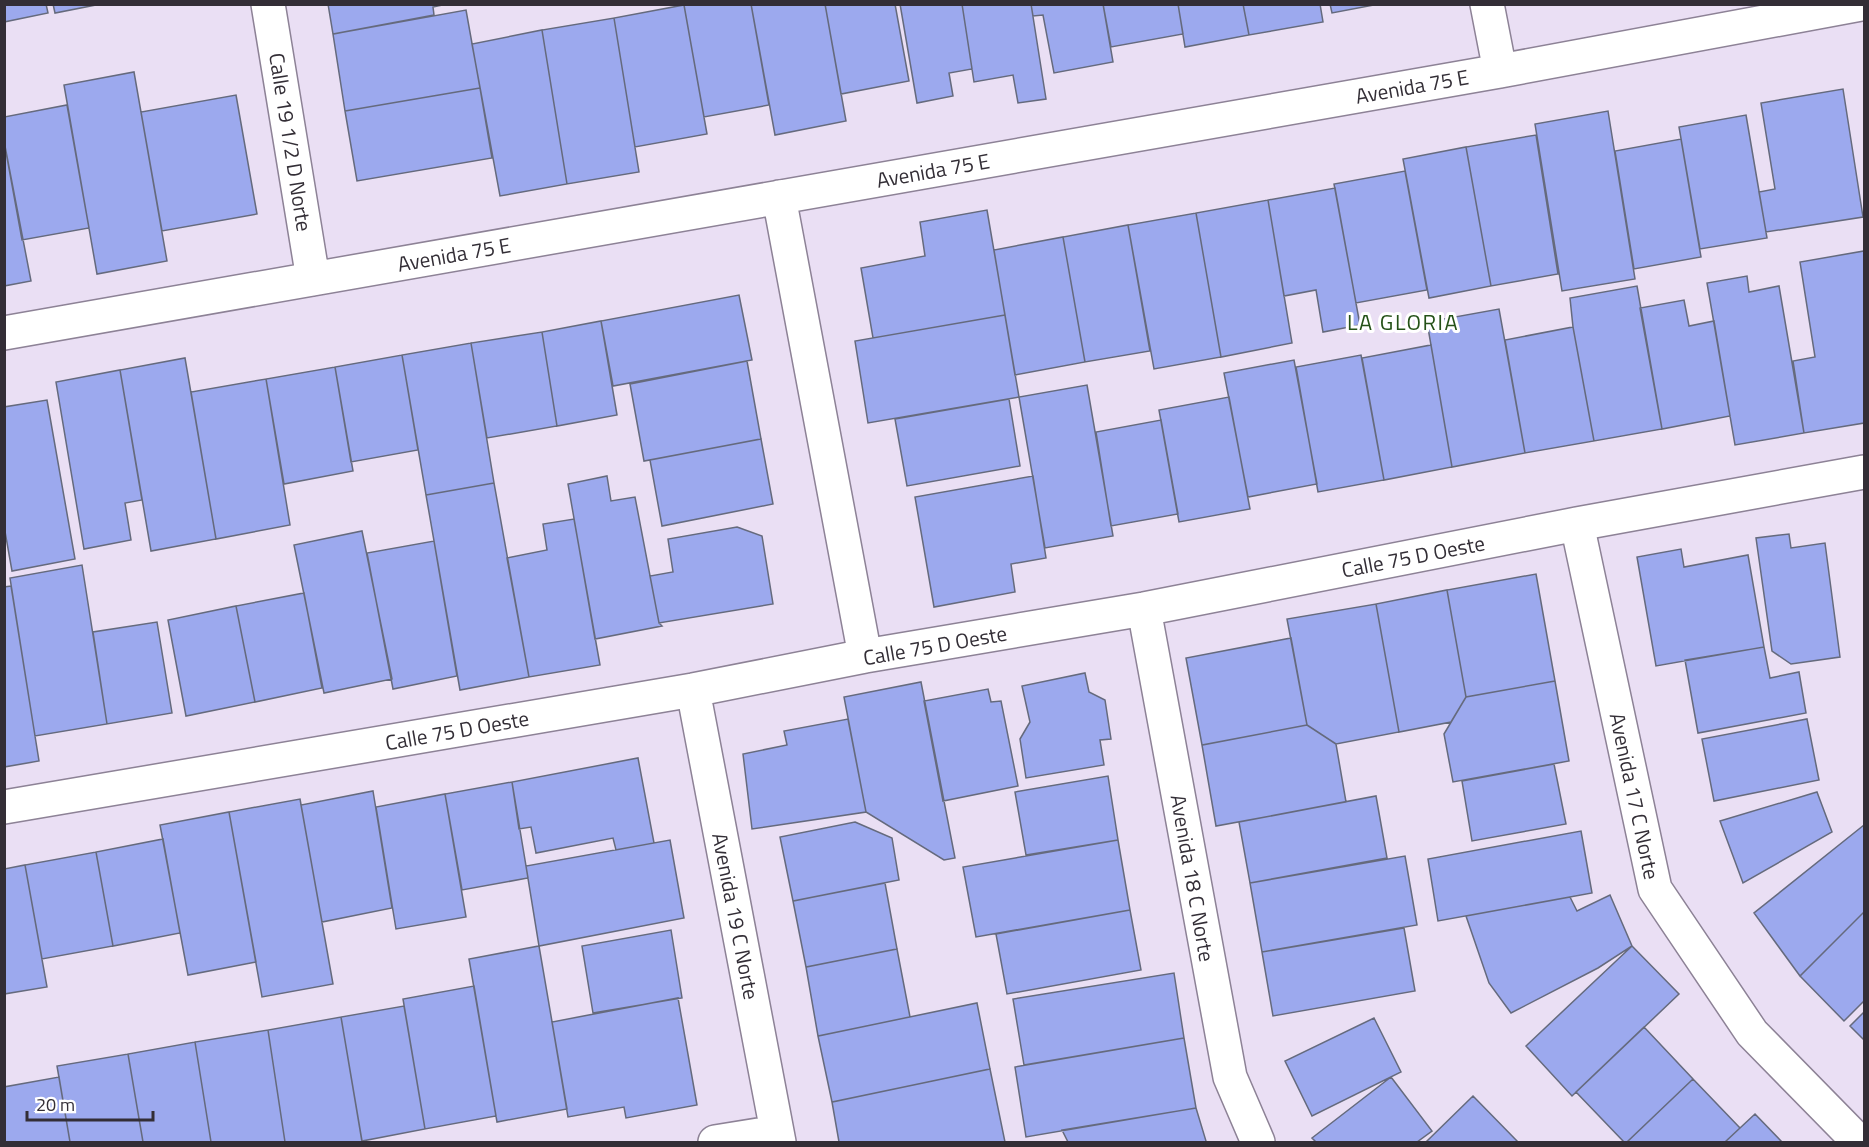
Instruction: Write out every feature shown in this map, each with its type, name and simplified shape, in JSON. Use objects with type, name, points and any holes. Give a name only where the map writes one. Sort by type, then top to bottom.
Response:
[{"type":"street","name":"Calle 19 1/2 D Norte","points":[[268,4],[313,279]]},
{"type":"street","points":[[1487,4],[1500,71]]},
{"type":"street","name":"Avenida 75 E","points":[[4,333],[1500,71],[1861,4]]},
{"type":"street","points":[[779,197],[865,656]]},
{"type":"street","name":"Calle 75 D Oeste","points":[[4,807],[693,690],[865,656],[1144,609],[1576,524],[1864,472]]},
{"type":"street","name":"Avenida 17 C Norte","points":[[1576,524],[1655,889],[1752,1033],[1859,1143]]},
{"type":"street","name":"Avenida 18 C Norte","points":[[1144,609],[1230,1077],[1258,1143]]},
{"type":"street","name":"Avenida 19 C Norte","points":[[693,690],[778,1137]]},
{"type":"street","points":[[715,1143],[778,1137]]},
{"type":"building","points":[[4,4],[46,4],[48,13],[4,22]]},
{"type":"building","points":[[53,4],[101,4],[55,13]]},
{"type":"building","points":[[328,4],[447,4],[433,7],[434,15],[333,34]]},
{"type":"building","points":[[751,4],[769,105],[704,117],[684,5]]},
{"type":"building","points":[[751,4],[825,4],[846,121],[775,135]]},
{"type":"building","points":[[825,4],[895,4],[909,81],[841,94]]},
{"type":"building","points":[[900,4],[962,4],[972,69],[949,73],[953,96],[917,103]]},
{"type":"building","points":[[962,4],[1031,4],[1046,99],[1018,103],[1013,75],[974,82]]},
{"type":"building","points":[[1031,4],[1103,4],[1113,62],[1054,73],[1043,15],[1033,16]]},
{"type":"building","points":[[1103,4],[1178,4],[1183,34],[1111,47]]},
{"type":"building","points":[[1178,4],[1243,4],[1249,35],[1185,47]]},
{"type":"building","points":[[1243,4],[1320,4],[1323,22],[1249,35]]},
{"type":"building","points":[[1330,4],[1379,4],[1332,13]]},
{"type":"building","points":[[684,5],[707,134],[635,147],[614,18]]},
{"type":"building","points":[[466,10],[480,88],[345,111],[333,34]]},
{"type":"building","points":[[614,18],[639,172],[567,184],[542,30]]},
{"type":"building","points":[[542,30],[567,184],[500,196],[472,44]]},
{"type":"building","points":[[134,72],[167,261],[97,274],[64,85]]},
{"type":"building","points":[[480,88],[492,158],[357,181],[345,111]]},
{"type":"building","points":[[1843,89],[1863,217],[1766,232],[1759,192],[1775,189],[1761,103]]},
{"type":"building","points":[[236,95],[257,214],[162,231],[141,112]]},
{"type":"building","points":[[67,105],[89,228],[22,240],[4,141],[4,117]]},
{"type":"building","points":[[1608,111],[1635,279],[1562,291],[1535,124]]},
{"type":"building","points":[[1746,115],[1767,238],[1700,249],[1679,127]]},
{"type":"building","points":[[1536,135],[1558,274],[1491,286],[1466,147]]},
{"type":"building","points":[[1681,139],[1701,257],[1634,269],[1615,151]]},
{"type":"building","points":[[4,141],[31,281],[4,286]]},
{"type":"building","points":[[1466,147],[1491,286],[1429,298],[1403,159]]},
{"type":"building","points":[[1405,171],[1427,290],[1356,303],[1334,184]]},
{"type":"building","points":[[1335,188],[1360,325],[1323,332],[1316,290],[1284,296],[1268,200]]},
{"type":"building","points":[[1268,200],[1292,343],[1221,357],[1196,213]]},
{"type":"building","points":[[987,210],[1005,315],[873,338],[861,268],[925,256],[920,222]]},
{"type":"building","points":[[1196,213],[1221,357],[1154,369],[1128,225]]},
{"type":"building","points":[[1128,225],[1150,351],[1085,362],[1063,237]]},
{"type":"building","points":[[1063,237],[1085,362],[1015,375],[994,250]]},
{"type":"building","points":[[1864,251],[1864,423],[1804,433],[1793,361],[1815,357],[1800,262]]},
{"type":"building","points":[[1747,276],[1749,292],[1779,286],[1804,433],[1735,445],[1707,283]]},
{"type":"building","points":[[1637,286],[1662,429],[1594,441],[1573,327],[1570,298]]},
{"type":"building","points":[[739,295],[752,360],[613,386],[601,321]]},
{"type":"building","points":[[1684,300],[1689,326],[1714,321],[1730,416],[1662,429],[1640,308]]},
{"type":"building","points":[[1499,309],[1525,453],[1452,467],[1427,322]]},
{"type":"building","points":[[1005,315],[1019,397],[868,423],[855,341]]},
{"type":"building","points":[[601,321],[617,415],[557,426],[542,332]]},
{"type":"building","points":[[1573,327],[1594,441],[1525,453],[1505,340]]},
{"type":"building","points":[[542,332],[557,426],[487,438],[471,343]]},
{"type":"building","points":[[471,343],[494,483],[426,495],[402,355]]},
{"type":"building","points":[[1431,345],[1452,467],[1384,480],[1362,358]]},
{"type":"building","points":[[402,355],[418,450],[351,462],[335,367]]},
{"type":"building","points":[[1361,355],[1384,480],[1318,492],[1296,367]]},
{"type":"building","points":[[185,358],[216,539],[151,551],[120,370]]},
{"type":"building","points":[[1294,360],[1317,484],[1248,497],[1224,373]]},
{"type":"building","points":[[747,361],[761,439],[644,461],[630,384]]},
{"type":"building","points":[[335,367],[353,471],[284,484],[266,379]]},
{"type":"building","points":[[120,370],[142,500],[125,503],[131,540],[84,549],[56,382]]},
{"type":"building","points":[[266,379],[290,525],[216,539],[191,392]]},
{"type":"building","points":[[1087,385],[1113,536],[1045,548],[1019,397]]},
{"type":"building","points":[[1229,397],[1250,509],[1179,522],[1159,410]]},
{"type":"building","points":[[1009,399],[1020,466],[907,486],[895,419]]},
{"type":"building","points":[[47,400],[75,559],[12,571],[4,526],[4,407]]},
{"type":"building","points":[[1161,420],[1178,514],[1111,526],[1096,432]]},
{"type":"building","points":[[761,439],[773,504],[662,526],[650,460]]},
{"type":"building","points":[[607,476],[611,501],[635,497],[659,623],[662,626],[595,639],[568,484]]},
{"type":"building","points":[[1033,476],[1046,558],[1011,564],[1015,592],[934,607],[915,497]]},
{"type":"building","points":[[494,483],[529,677],[460,690],[426,495]]},
{"type":"building","points":[[574,519],[600,665],[529,677],[507,558],[547,550],[543,524]]},
{"type":"building","points":[[737,527],[762,536],[773,604],[659,623],[650,576],[673,572],[668,539]]},
{"type":"building","points":[[362,531],[392,679],[324,693],[294,545]]},
{"type":"building","points":[[1789,534],[1791,548],[1825,543],[1840,657],[1791,664],[1772,651],[1756,538]]},
{"type":"building","points":[[434,541],[457,676],[393,689],[367,553]]},
{"type":"building","points":[[1681,549],[1684,567],[1748,555],[1764,647],[1656,666],[1637,557]]},
{"type":"building","points":[[82,565],[107,724],[35,736],[10,578]]},
{"type":"building","points":[[1536,574],[1555,681],[1466,697],[1447,590]]},
{"type":"building","points":[[11,586],[39,761],[4,767],[4,587]]},
{"type":"building","points":[[1447,590],[1466,697],[1451,722],[1399,732],[1376,604]]},
{"type":"building","points":[[304,593],[322,688],[255,702],[236,606]]},
{"type":"building","points":[[1376,604],[1399,732],[1336,744],[1307,725],[1287,619]]},
{"type":"building","points":[[236,606],[255,702],[186,716],[168,620]]},
{"type":"building","points":[[157,622],[172,713],[107,724],[93,632]]},
{"type":"building","points":[[1291,638],[1307,725],[1202,745],[1186,658]]},
{"type":"building","points":[[1764,647],[1770,678],[1799,672],[1806,713],[1698,733],[1685,660]]},
{"type":"building","points":[[1085,673],[1089,692],[1105,700],[1111,739],[1100,740],[1104,765],[1026,778],[1020,739],[1030,722],[1022,686]]},
{"type":"building","points":[[1555,681],[1569,761],[1453,782],[1444,734],[1466,697]]},
{"type":"building","points":[[921,682],[955,858],[944,860],[866,812],[844,697]]},
{"type":"building","points":[[988,689],[991,702],[1001,701],[1018,786],[943,801],[924,701]]},
{"type":"building","points":[[848,719],[866,812],[752,829],[743,754],[787,745],[784,731]]},
{"type":"building","points":[[1807,719],[1819,780],[1714,801],[1702,739]]},
{"type":"building","points":[[1307,725],[1336,744],[1346,802],[1216,826],[1202,745]]},
{"type":"building","points":[[638,758],[654,843],[616,850],[613,838],[536,853],[531,827],[519,829],[512,782]]},
{"type":"building","points":[[1554,764],[1566,824],[1472,841],[1462,781]]},
{"type":"building","points":[[1108,776],[1118,840],[1026,855],[1015,792]]},
{"type":"building","points":[[512,782],[528,878],[462,890],[445,794]]},
{"type":"building","points":[[373,791],[392,908],[322,922],[301,805]]},
{"type":"building","points":[[1817,792],[1832,832],[1743,883],[1720,821]]},
{"type":"building","points":[[445,794],[466,917],[396,929],[376,807]]},
{"type":"building","points":[[1376,796],[1387,858],[1250,883],[1239,822]]},
{"type":"building","points":[[300,799],[333,984],[262,997],[229,812]]},
{"type":"building","points":[[229,812],[256,962],[188,975],[160,825]]},
{"type":"building","points":[[855,822],[892,838],[899,880],[793,901],[780,837]]},
{"type":"building","points":[[1864,825],[1864,912],[1800,976],[1754,913]]},
{"type":"building","points":[[1581,831],[1592,893],[1438,921],[1428,859]]},
{"type":"building","points":[[163,839],[180,933],[113,946],[96,852]]},
{"type":"building","points":[[670,840],[684,918],[539,946],[526,866]]},
{"type":"building","points":[[1118,840],[1130,910],[976,937],[963,867]]},
{"type":"building","points":[[96,852],[113,946],[42,959],[25,865]]},
{"type":"building","points":[[1405,856],[1417,925],[1262,952],[1250,883]]},
{"type":"building","points":[[25,865],[47,987],[4,994],[4,869]]},
{"type":"building","points":[[885,883],[897,949],[806,967],[793,901]]},
{"type":"building","points":[[1610,895],[1632,946],[1598,968],[1511,1013],[1489,983],[1466,916],[1570,897],[1577,911]]},
{"type":"building","points":[[1130,910],[1141,970],[1007,994],[996,934]]},
{"type":"building","points":[[1864,912],[1864,1001],[1844,1021],[1800,976]]},
{"type":"building","points":[[1404,928],[1415,991],[1273,1016],[1262,952]]},
{"type":"building","points":[[671,930],[682,998],[593,1013],[582,946]]},
{"type":"building","points":[[539,946],[567,1109],[497,1122],[469,959]]},
{"type":"building","points":[[1632,946],[1679,994],[1572,1096],[1526,1046]]},
{"type":"building","points":[[897,949],[910,1017],[818,1036],[806,967]]},
{"type":"building","points":[[1174,973],[1184,1038],[1024,1065],[1013,999]]},
{"type":"building","points":[[474,986],[496,1116],[425,1129],[403,999]]},
{"type":"building","points":[[678,998],[697,1105],[626,1118],[624,1107],[568,1117],[552,1022]]},
{"type":"building","points":[[977,1003],[990,1069],[832,1102],[818,1036]]},
{"type":"building","points":[[404,1006],[425,1129],[362,1141],[341,1017]]},
{"type":"building","points":[[1864,1012],[1864,1040],[1850,1026]]},
{"type":"building","points":[[341,1017],[362,1142],[285,1142],[268,1030]]},
{"type":"building","points":[[1374,1018],[1401,1072],[1312,1116],[1285,1061]]},
{"type":"building","points":[[1644,1027],[1693,1079],[1627,1142],[1624,1142],[1576,1092]]},
{"type":"building","points":[[268,1030],[285,1142],[211,1142],[195,1042]]},
{"type":"building","points":[[1184,1038],[1196,1108],[1026,1137],[1015,1067]]},
{"type":"building","points":[[195,1042],[211,1142],[143,1142],[128,1054]]},
{"type":"building","points":[[128,1054],[143,1142],[70,1142],[57,1066]]},
{"type":"building","points":[[990,1069],[1005,1142],[839,1142],[832,1102]]},
{"type":"building","points":[[59,1077],[70,1142],[4,1142],[4,1087]]},
{"type":"building","points":[[1391,1077],[1432,1131],[1417,1142],[1316,1142],[1312,1138]]},
{"type":"building","points":[[1693,1079],[1740,1128],[1725,1142],[1627,1142]]},
{"type":"building","points":[[1473,1096],[1518,1142],[1426,1142]]},
{"type":"building","points":[[1196,1108],[1206,1141],[1204,1142],[1068,1142],[1062,1130]]},
{"type":"building","points":[[1755,1114],[1782,1142],[1725,1142]]},
{"type":"district","name":"LA GLORIA","points":[[1403,322]]}]
